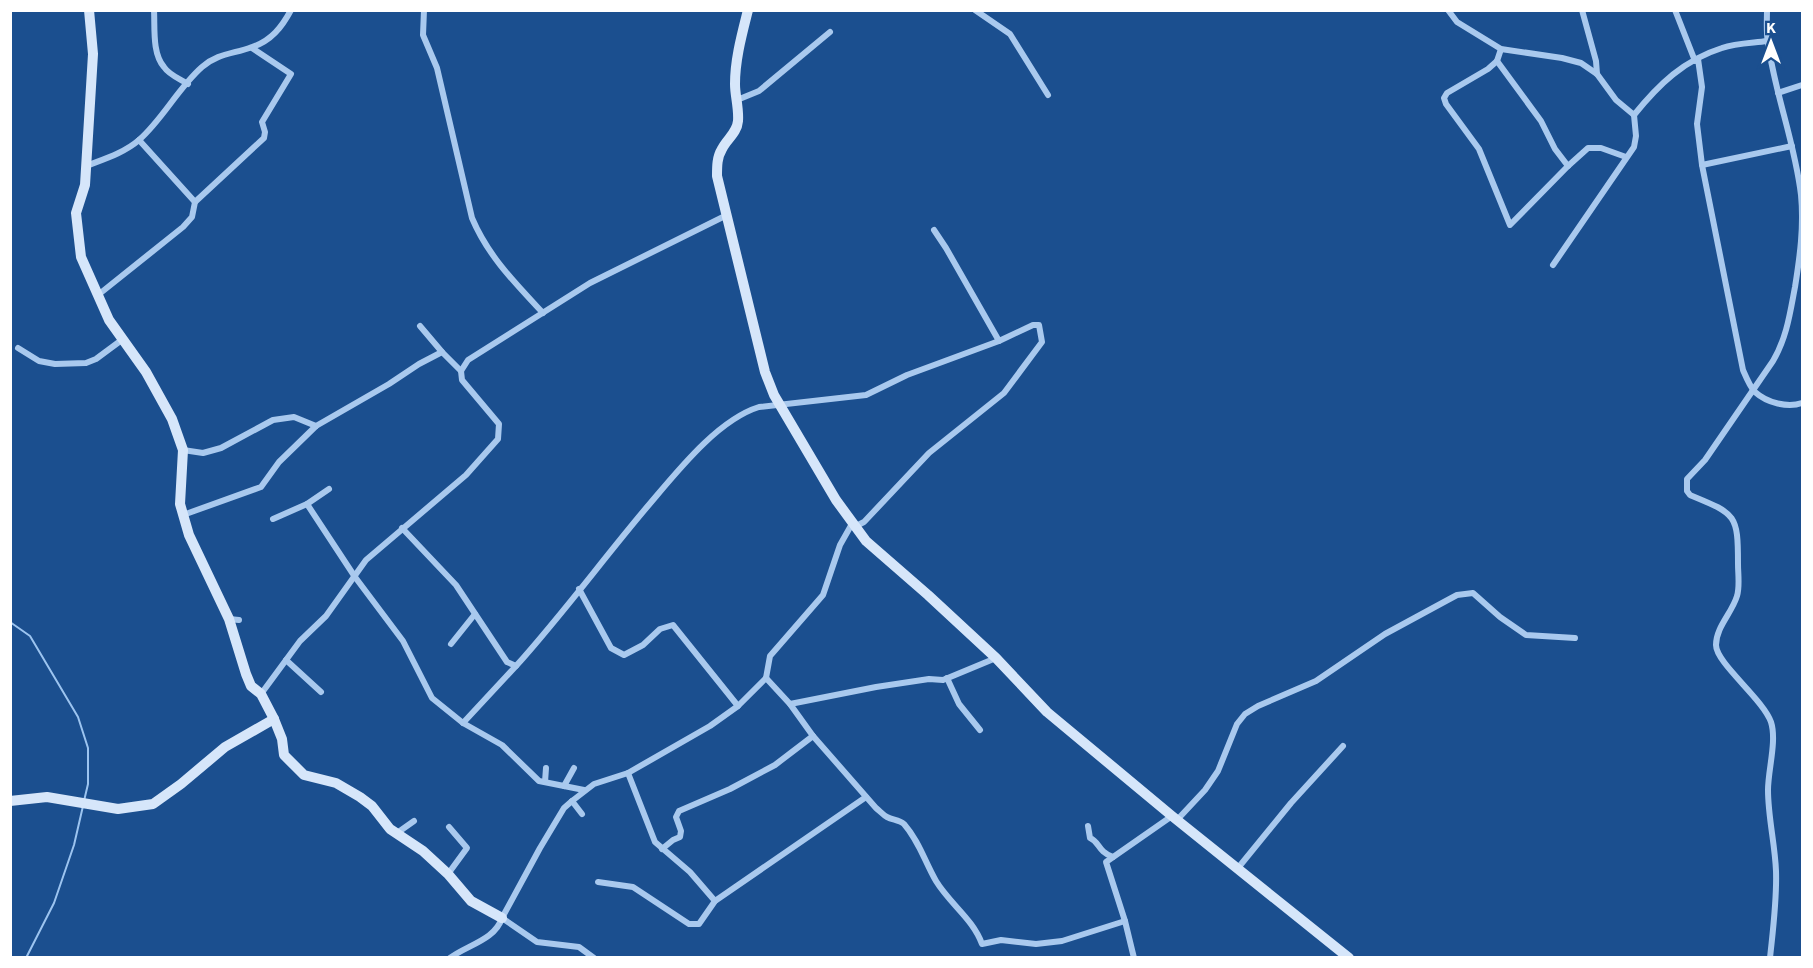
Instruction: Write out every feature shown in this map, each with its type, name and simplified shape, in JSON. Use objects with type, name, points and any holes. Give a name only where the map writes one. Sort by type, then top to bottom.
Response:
[{"type":"street","points":[[89,10],[93,54],[85,185],[76,213],[81,257],[109,320],[146,372],[172,419],[183,450],[180,504],[189,535],[234,620],[246,675],[251,686],[261,694],[274,719],[282,739],[284,755],[304,775],[336,783],[372,806],[390,828],[423,851],[448,874],[471,902],[502,918],[537,942],[579,948],[594,957]]},
{"type":"street","points":[[154,10],[156,48],[163,67],[188,84]]},
{"type":"street","points":[[86,165],[114,156],[139,140],[202,67],[220,55],[252,48],[268,39],[281,28],[291,10]]},
{"type":"street","points":[[424,10],[423,35],[436,68],[472,218],[481,239],[498,264],[543,313]]},
{"type":"street","points":[[748,10],[737,55],[735,85],[738,124],[717,160],[717,176],[765,372],[781,406],[836,500],[866,541],[996,658],[1047,712],[1349,957]]},
{"type":"street","points":[[975,10],[1010,34],[1048,95]]},
{"type":"street","points":[[1448,10],[1456,22],[1501,49],[1581,63],[1597,74],[1616,100],[1634,115]]},
{"type":"street","points":[[1582,10],[1596,61],[1597,74]]},
{"type":"street","points":[[1675,10],[1697,60],[1702,79],[1697,124],[1702,165],[1743,370],[1753,391],[1762,397],[1781,404],[1794,406],[1803,404]]},
{"type":"street","points":[[1767,10],[1767,41],[1801,195],[1802,242],[1788,329],[1782,346],[1753,391],[1705,460],[1687,479],[1686,485],[1690,495],[1723,508],[1735,524],[1738,535],[1738,594],[1719,631],[1716,646],[1722,660],[1760,702],[1771,722],[1773,738],[1768,774],[1768,801],[1776,870],[1776,906],[1770,957]]},
{"type":"street","points":[[737,100],[759,92],[830,32]]},
{"type":"street","points":[[1553,265],[1635,142],[1634,115],[1655,88],[1675,72],[1722,48],[1767,41]]},
{"type":"street","points":[[98,295],[183,226],[192,217],[195,202],[264,138],[262,122],[291,74],[252,48]]},
{"type":"street","points":[[1501,49],[1497,61],[1488,69],[1447,93],[1444,98],[1479,149],[1510,225],[1582,151],[1594,147],[1626,157]]},
{"type":"street","points":[[1497,61],[1541,121],[1568,166]]},
{"type":"street","points":[[1778,93],[1803,85]]},
{"type":"street","points":[[139,140],[195,202]]},
{"type":"street","points":[[1702,165],[1792,146]]},
{"type":"street","points":[[261,694],[300,641],[326,616],[366,560],[466,475],[498,439],[499,424],[462,380],[461,370],[468,360],[590,283],[727,215]]},
{"type":"street","points":[[934,230],[999,341]]},
{"type":"street","points":[[450,957],[499,927],[540,848],[564,808],[584,790],[628,772],[710,726],[738,706],[766,678],[770,656],[823,595],[840,545],[854,524],[864,522],[929,453],[1004,393],[1042,342],[1039,325],[1033,325],[999,341],[907,375],[866,394],[759,407],[745,411],[718,430],[675,475],[516,666],[463,723]]},
{"type":"street","points":[[420,326],[461,370]]},
{"type":"street","points":[[18,348],[39,361],[55,364],[86,363],[123,339]]},
{"type":"street","points":[[183,515],[261,487],[279,462],[316,426],[442,352]]},
{"type":"street","points":[[183,450],[203,453],[221,448],[273,420],[294,417],[316,426]]},
{"type":"street","points":[[273,519],[307,504],[329,489]]},
{"type":"street","points":[[307,504],[355,577],[403,641],[432,698],[463,723],[502,745],[539,781],[584,790]]},
{"type":"street","points":[[402,528],[456,585],[507,662],[516,666]]},
{"type":"street","points":[[579,589],[611,648],[624,655],[643,645],[660,629],[673,625],[738,706]]},
{"type":"street","points":[[1132,957],[1125,921],[1106,862],[1175,818],[1205,790],[1218,771],[1237,723],[1245,714],[1258,706],[1317,681],[1385,634],[1457,596],[1473,593],[1500,617],[1526,635],[1575,638]]},
{"type":"street","points":[[451,644],[475,614]]},
{"type":"street","points":[[790,704],[876,687],[947,678],[996,658]]},
{"type":"street","points":[[286,660],[321,692]]},
{"type":"street","points":[[766,678],[866,797],[887,816],[902,822],[917,844],[936,881],[967,918],[982,944],[1001,940],[1036,944],[1062,941],[1125,921]]},
{"type":"street","points":[[947,678],[959,704],[980,730]]},
{"type":"street","points":[[10,801],[47,797],[118,809],[153,804],[225,747],[274,719]]},
{"type":"street","points":[[662,849],[680,837],[681,831],[676,817],[679,811],[730,789],[775,765],[813,736]]},
{"type":"street","points":[[1238,868],[1290,803],[1343,746]]},
{"type":"street","points":[[545,782],[546,768]]},
{"type":"street","points":[[564,786],[574,768]]},
{"type":"street","points":[[628,772],[655,842],[690,872],[715,901]]},
{"type":"street","points":[[598,882],[633,887],[689,924],[699,924],[715,901],[866,797]]},
{"type":"street","points":[[572,801],[582,814]]},
{"type":"street","points":[[397,833],[414,821]]},
{"type":"street","points":[[1088,826],[1090,838],[1101,851],[1113,857]]},
{"type":"street","points":[[448,874],[467,848],[449,827]]},
{"type":"waterway","points":[[10,622],[30,636],[78,717],[88,748],[88,784],[84,801]]},
{"type":"waterway","points":[[26,958],[54,903],[74,845],[83,806]]}]
